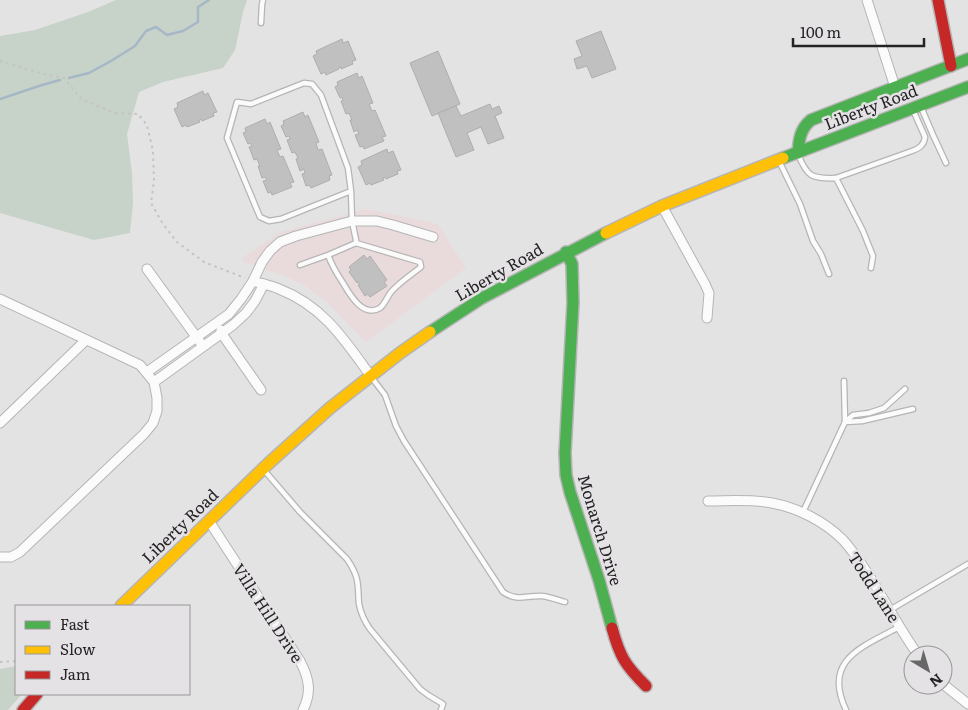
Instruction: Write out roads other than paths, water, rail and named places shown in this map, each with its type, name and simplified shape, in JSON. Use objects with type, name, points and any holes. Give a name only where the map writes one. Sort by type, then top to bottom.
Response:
[{"type":"main road","points":[[938,0],[951,66]]},
{"type":"main road","points":[[798,152],[801,132],[810,120],[968,59]]},
{"type":"main road","name":"Liberty Road","points":[[122,605],[263,469],[330,408],[370,375],[419,339],[462,311],[508,283],[566,252],[662,206],[968,87]]},
{"type":"main road","name":"Monarch Drive","points":[[566,252],[572,264],[573,303],[565,453],[566,475],[599,580],[616,646],[623,660],[646,686]]},
{"type":"main road","points":[[23,710],[36,695]]},
{"type":"street","points":[[867,0],[895,88]]},
{"type":"street","points":[[662,206],[709,293],[707,318]]},
{"type":"street","points":[[147,372],[229,314],[241,300],[262,262],[280,242],[352,221],[376,221],[433,238]]},
{"type":"street","points":[[147,269],[203,346]]},
{"type":"street","points":[[253,281],[279,289],[305,301],[328,320],[343,337],[370,375]]},
{"type":"street","points":[[154,382],[222,334],[246,313],[264,284]]},
{"type":"street","points":[[0,299],[140,365],[154,382],[157,398],[157,411],[152,423],[144,434],[20,552],[11,557],[0,558]]},
{"type":"street","points":[[220,320],[222,334],[261,390]]},
{"type":"street","points":[[0,423],[86,340]]},
{"type":"street","name":"Todd Lane","points":[[708,501],[750,500],[774,503],[803,512],[816,520],[842,540],[855,554],[911,645]]},
{"type":"street","name":"Villa Hill Drive","points":[[209,521],[306,673],[308,694],[303,710]]},
{"type":"street","points":[[953,692],[968,704]]},
{"type":"lane","points":[[261,23],[263,0]]},
{"type":"lane","points":[[351,192],[281,219],[269,222],[260,217],[226,138],[238,102],[251,104],[304,83],[312,84],[321,95],[348,168],[351,192],[352,221],[356,243]]},
{"type":"lane","points":[[917,107],[946,163]]},
{"type":"lane","points":[[798,152],[803,167],[814,177],[822,179],[836,178],[912,151],[923,145],[925,141],[917,107]]},
{"type":"lane","points":[[778,160],[800,204],[813,241],[821,254],[829,274]]},
{"type":"lane","points":[[836,178],[863,231],[873,256],[871,268]]},
{"type":"lane","points":[[300,265],[328,256],[356,243],[420,262],[421,267],[400,283],[382,307],[374,310],[364,308],[355,302],[328,256]]},
{"type":"lane","points":[[370,375],[385,395],[396,426],[404,441],[503,592],[516,598],[544,596],[565,602]]},
{"type":"lane","points":[[803,512],[845,422],[844,381]]},
{"type":"lane","points":[[845,422],[853,416],[884,408],[905,389]]},
{"type":"lane","points":[[845,422],[862,422],[913,409]]},
{"type":"lane","points":[[263,469],[300,512],[353,568],[364,621],[420,688],[443,704],[442,710]]},
{"type":"lane","points":[[890,610],[968,564]]},
{"type":"lane","points":[[846,710],[838,684],[840,670],[848,658],[858,650],[899,627]]},
{"type":"waterway","points":[[69,78],[89,73],[111,61],[135,46],[146,31],[156,27],[167,35],[183,31],[198,22],[198,7],[209,0]]},
{"type":"waterway","points":[[0,99],[60,80]]}]
